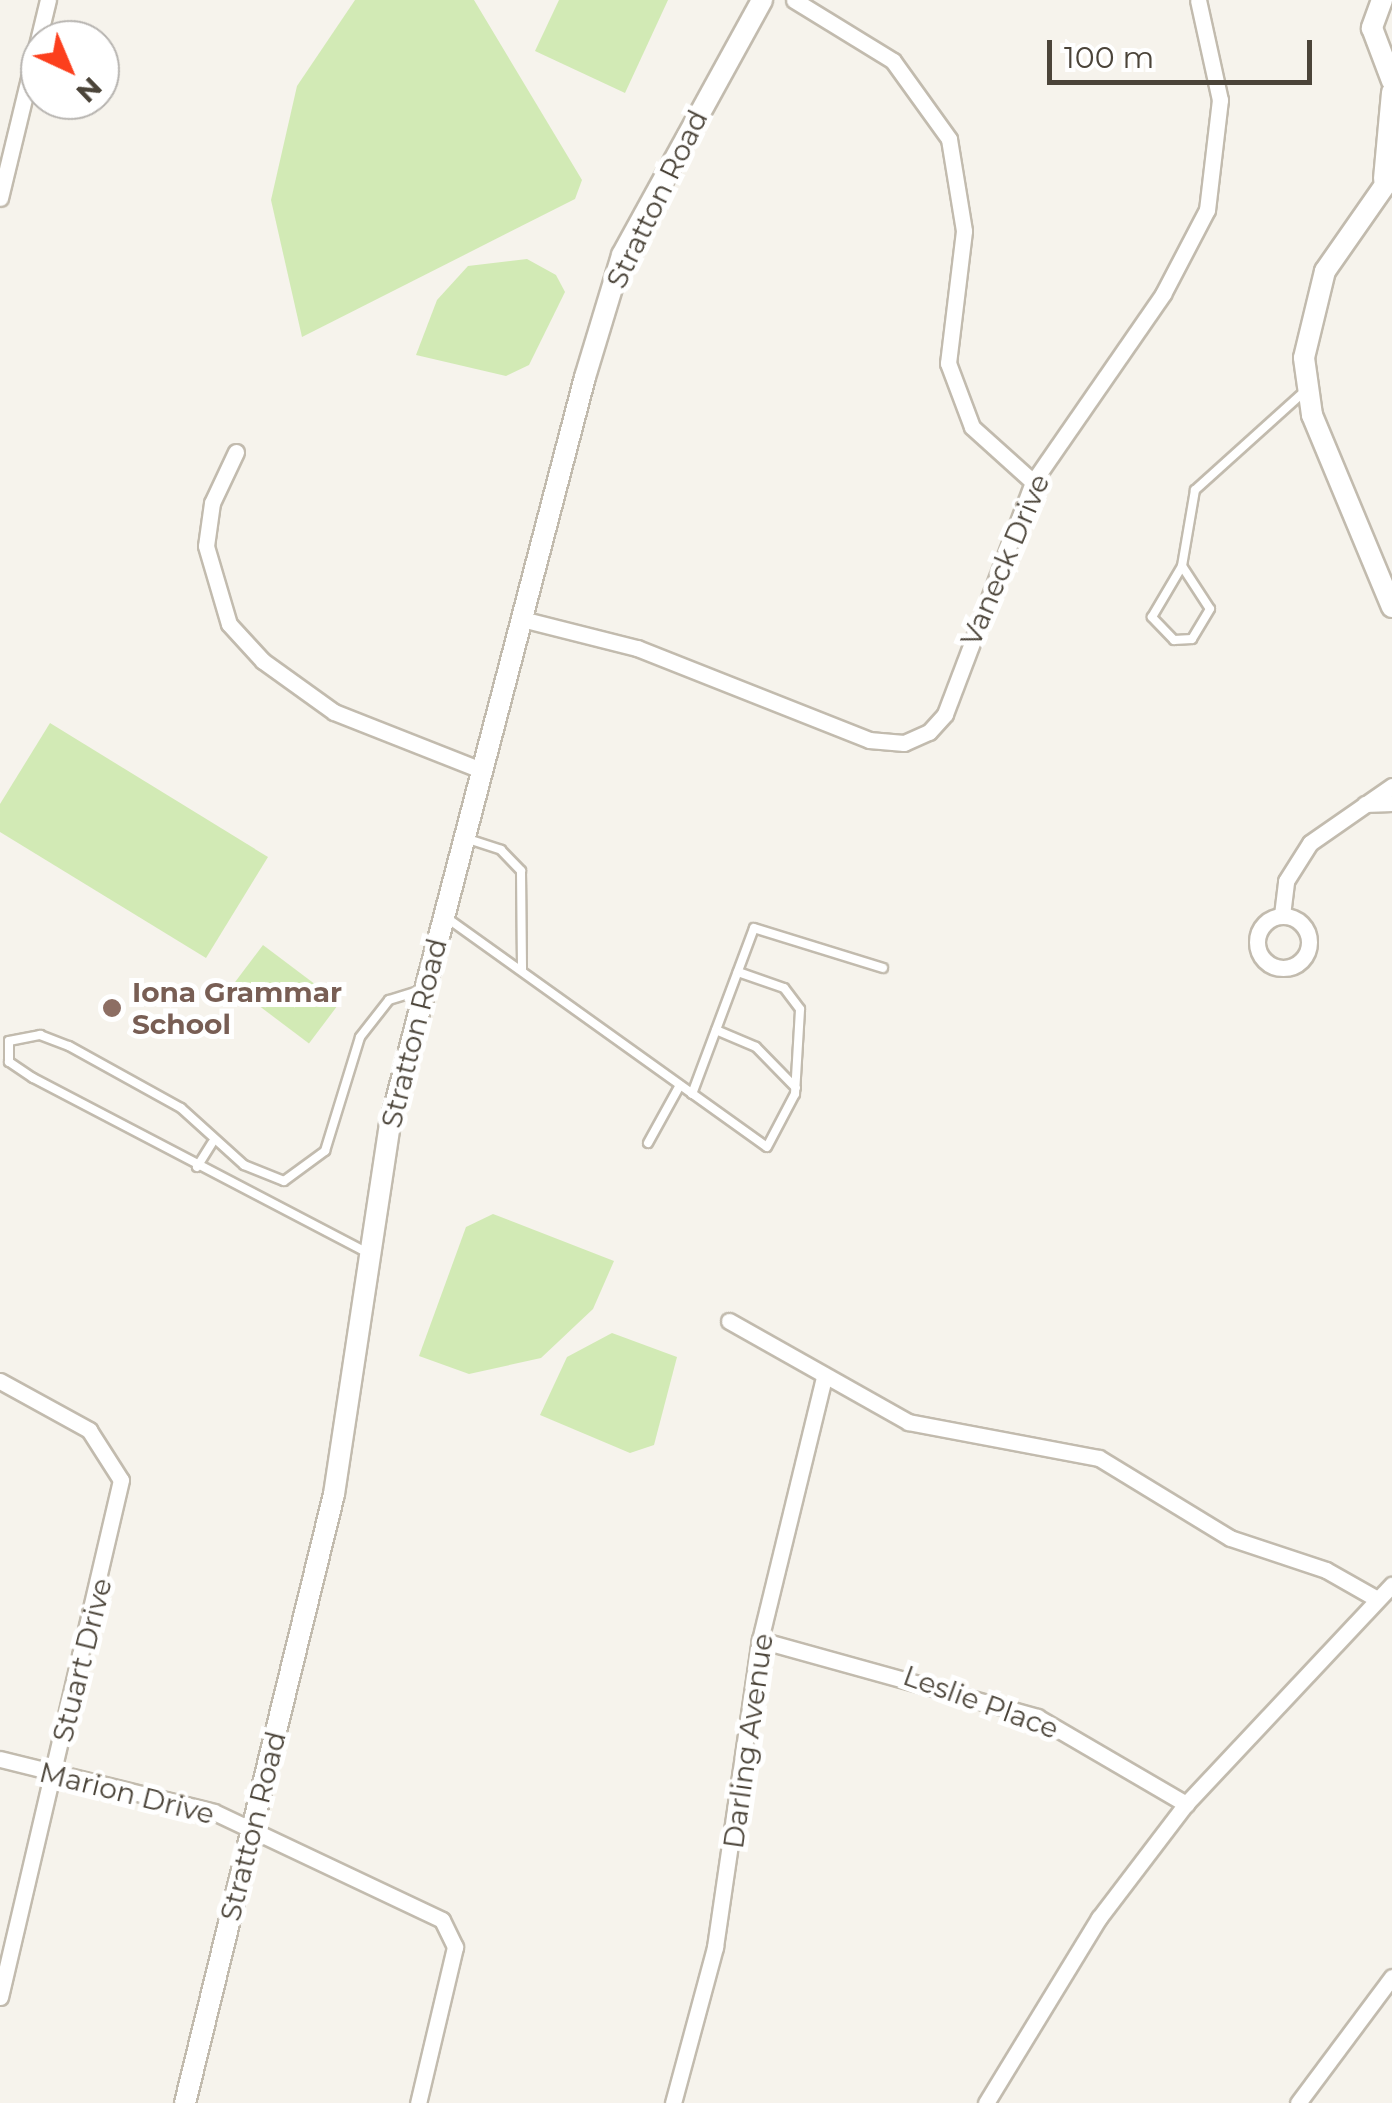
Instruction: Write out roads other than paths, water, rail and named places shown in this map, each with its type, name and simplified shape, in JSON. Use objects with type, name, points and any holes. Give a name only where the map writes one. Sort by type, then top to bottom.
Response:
[{"type":"street","points":[[0,198],[48,0]]},
{"type":"street","name":"Stratton Road","points":[[185,2103],[334,1494],[370,1253],[424,989],[522,619],[621,260],[762,0]]},
{"type":"street","points":[[794,0],[893,60],[949,140],[964,231],[948,363],[972,427],[1033,482]]},
{"type":"street","name":"Vaneck Drive","points":[[522,619],[637,648],[868,740],[904,744],[944,714],[1033,482],[1163,294],[1207,210],[1220,100],[1198,0]]},
{"type":"street","points":[[1382,0],[1372,28],[1392,81]]},
{"type":"street","points":[[1392,92],[1388,177],[1314,297],[1307,390],[1392,607]]},
{"type":"street","points":[[236,452],[212,502],[206,546],[230,624],[263,661],[334,712],[481,770]]},
{"type":"street","points":[[1282,915],[1298,858],[1392,786]]},
{"type":"street","points":[[1365,804],[1392,803]]},
{"type":"street","points":[[729,1322],[824,1378],[939,1434],[1109,1462],[1230,1538],[1326,1570],[1376,1599]]},
{"type":"street","name":"Darling Avenue","points":[[673,2103],[735,1842],[760,1640],[824,1378]]},
{"type":"street","name":"Stuart Drive","points":[[0,1381],[88,1430],[121,1480],[0,1996]]},
{"type":"street","points":[[986,2103],[1098,1918],[1186,1804],[1392,1584]]},
{"type":"street","name":"Leslie Place","points":[[760,1640],[1037,1717],[1186,1804]]},
{"type":"street","name":"Marion Drive","points":[[0,1758],[254,1828],[404,1896],[450,1928],[455,1947],[418,2103]]},
{"type":"street","points":[[1298,2103],[1392,1977]]},
{"type":"lane","points":[[1182,566],[1210,609],[1192,639],[1174,640],[1152,617],[1182,566],[1195,490],[1307,390]]},
{"type":"lane","points":[[463,837],[502,850],[521,871],[522,968]]},
{"type":"lane","points":[[443,916],[522,968],[767,1147],[796,1088],[800,1009],[784,988],[738,972]]},
{"type":"lane","points":[[692,1094],[754,928],[883,968]]},
{"type":"lane","points":[[370,1253],[197,1167],[14,1066],[9,1041],[40,1035],[69,1046],[181,1108],[212,1144],[271,1180],[306,1172],[333,1134],[360,1037],[388,1000],[424,989]]},
{"type":"lane","points":[[716,1030],[756,1047],[796,1088]]},
{"type":"lane","points":[[648,1143],[680,1085]]},
{"type":"lane","points":[[197,1167],[212,1144]]},
{"type":"place","name":"Iona Grammar School","points":[[112,1008]]}]
